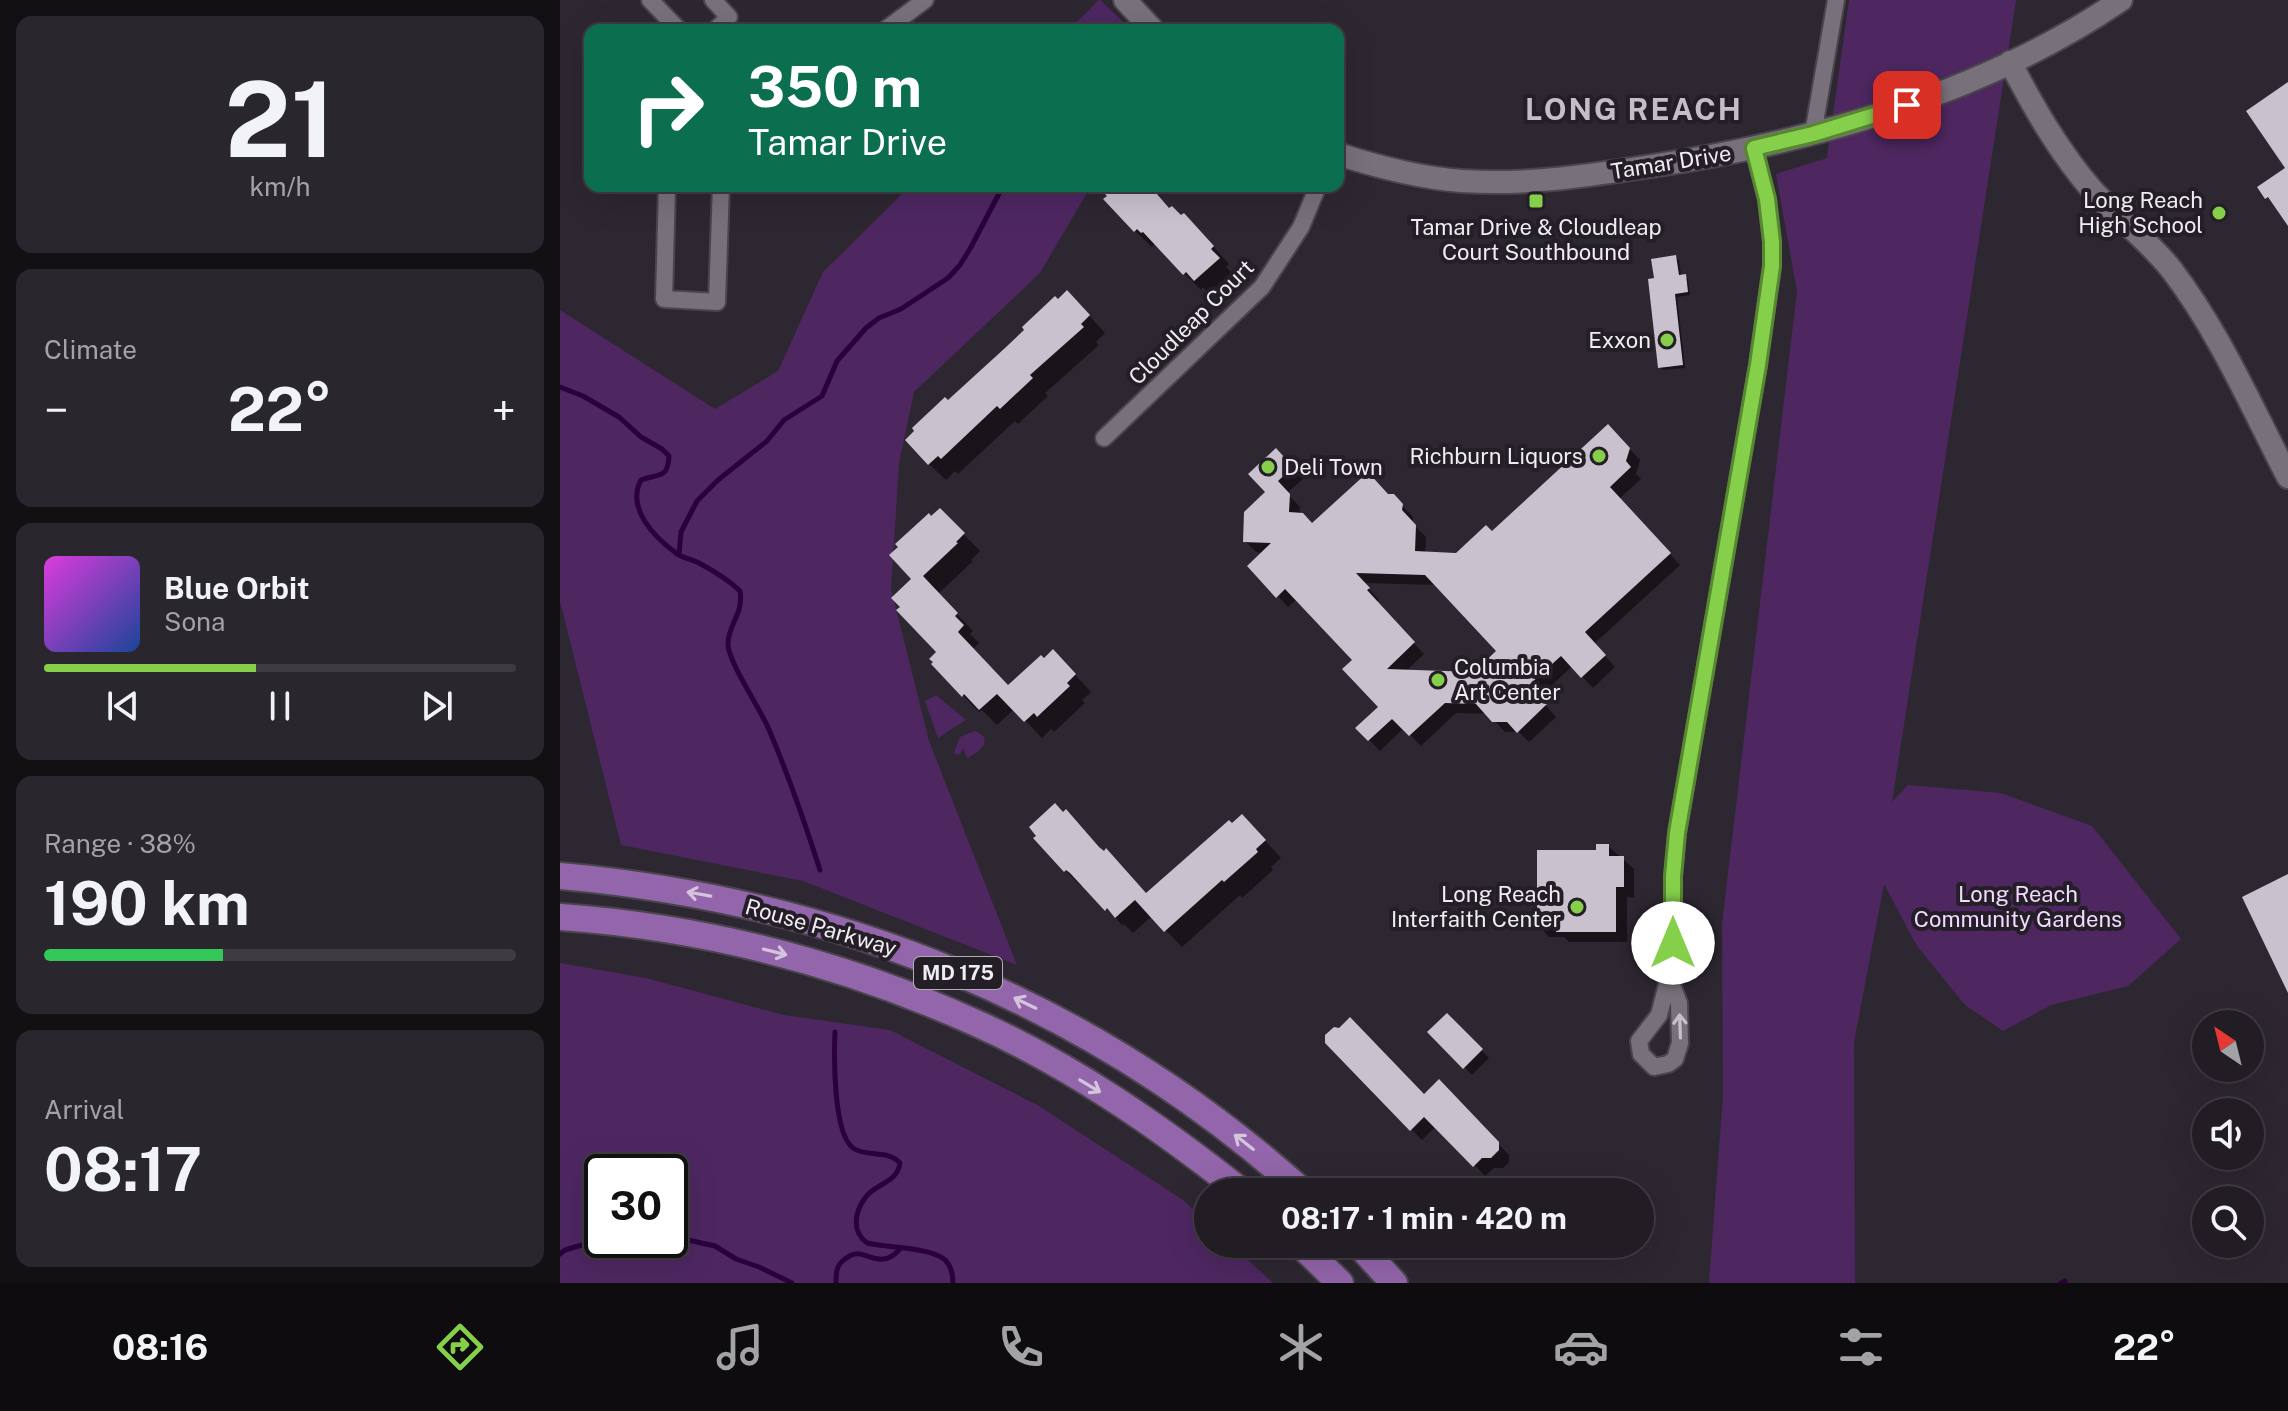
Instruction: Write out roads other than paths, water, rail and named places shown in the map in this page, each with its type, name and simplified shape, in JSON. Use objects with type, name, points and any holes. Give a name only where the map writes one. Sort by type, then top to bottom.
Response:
[{"type":"main road","name":"Rouse Parkway","points":[[560,876],[657,887],[786,914],[902,950],[997,989],[1061,1021],[1163,1083],[1225,1126],[1288,1178]]},
{"type":"main road","name":"Rouse Parkway","points":[[560,917],[649,926],[707,936],[833,968],[901,992],[977,1024],[1039,1055],[1152,1124],[1223,1178]]},
{"type":"main road","points":[[1314,1258],[1340,1283]]},
{"type":"main road","points":[[1371,1258],[1394,1283]]},
{"type":"street","points":[[650,0],[673,24]]},
{"type":"street","points":[[713,0],[729,17],[721,24]]},
{"type":"street","points":[[893,24],[925,0]]},
{"type":"street","points":[[1125,0],[1147,24]]},
{"type":"street","points":[[1813,134],[1836,0]]},
{"type":"street","name":"Tamar Drive","points":[[1344,156],[1428,177],[1503,183],[1555,180],[1754,148],[1813,134],[1907,105],[2010,62],[2121,0]]},
{"type":"street","points":[[2010,62],[2041,118],[2077,171],[2169,267],[2204,316],[2245,389],[2288,477]]},
{"type":"street","points":[[1669,977],[1679,1003],[1680,1043],[1675,1059],[1654,1067],[1641,1054],[1639,1041],[1659,1015],[1673,961],[1673,876],[1677,833],[1758,365],[1772,266],[1767,199],[1754,148]]},
{"type":"street","points":[[667,192],[664,299],[717,302],[721,192]]},
{"type":"street","name":"Cloudleap Court","points":[[1104,438],[1262,287],[1287,252],[1316,192]]},
{"type":"waterway","points":[[679,555],[681,532],[697,501],[767,441],[784,420],[822,396],[837,361],[866,328],[948,278],[971,247],[1000,192]]},
{"type":"waterway","points":[[560,387],[583,396],[619,417],[669,456],[664,472],[641,480],[637,491],[640,511],[651,530],[678,555],[715,572],[740,591],[740,606],[729,637],[729,652],[770,732],[820,870]]},
{"type":"waterway","points":[[835,1032],[836,1093],[846,1140],[859,1151],[889,1156],[900,1163],[895,1175],[869,1193],[861,1204],[856,1222],[859,1233],[867,1243],[937,1255],[948,1264],[953,1283]]},
{"type":"waterway","points":[[688,1240],[715,1246],[736,1259],[792,1283]]},
{"type":"waterway","points":[[560,1254],[584,1244]]},
{"type":"waterway","points":[[836,1283],[838,1267],[851,1255],[886,1259],[900,1249]]},
{"type":"waterway","points":[[2061,1283],[2065,1281]]},
{"type":"place","name":"Tamar Drive & Cloudleap Court Southbound","points":[[1536,201]]},
{"type":"place","name":"Long Reach High School","points":[[2219,213]]},
{"type":"place","name":"Exxon","points":[[1667,340]]},
{"type":"place","name":"Richburn Liquors","points":[[1599,456]]},
{"type":"place","name":"Deli Town","points":[[1268,467]]},
{"type":"place","name":"Columbia Art Center","points":[[1438,680]]},
{"type":"place","name":"Long Reach Interfaith Center","points":[[1577,907]]},
{"type":"district","name":"LONG REACH","points":[[1634,109]]},
{"type":"park label","name":"Long Reach Community Gardens","points":[[2018,906]]}]
